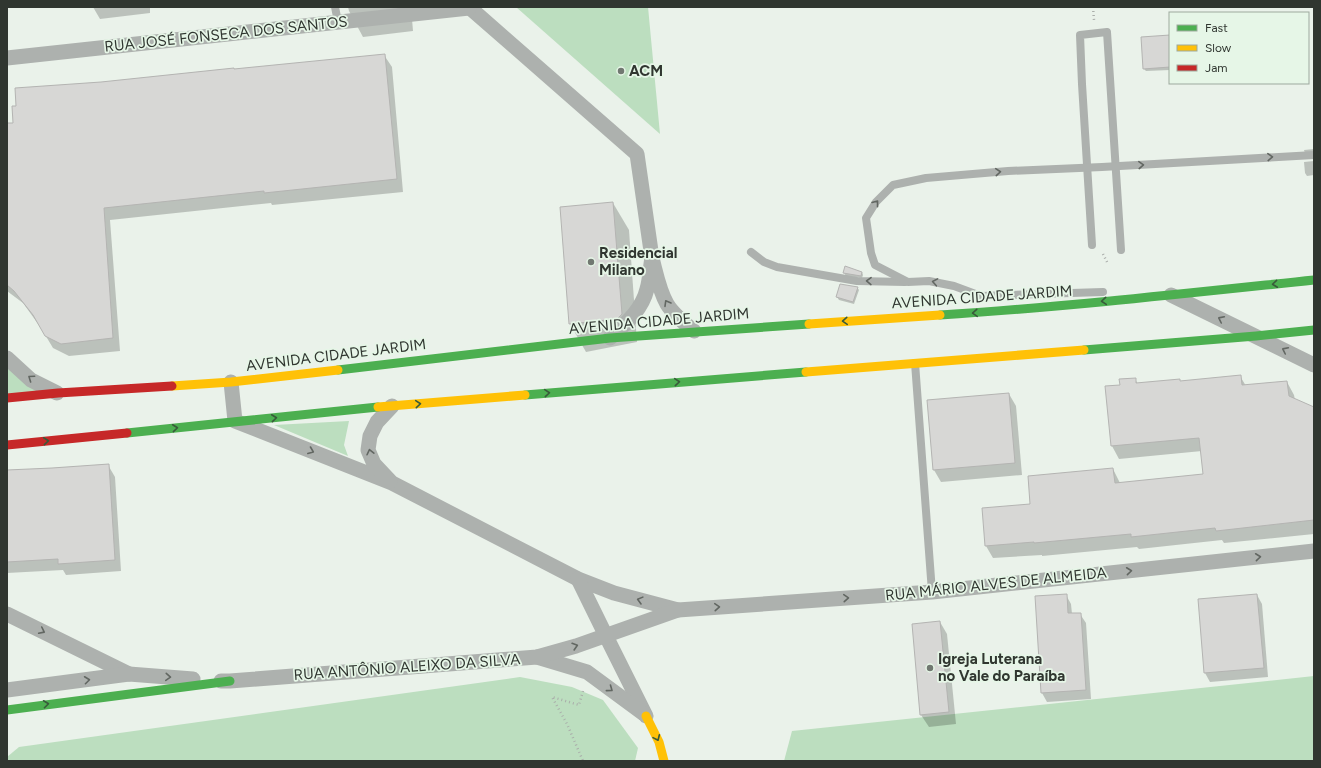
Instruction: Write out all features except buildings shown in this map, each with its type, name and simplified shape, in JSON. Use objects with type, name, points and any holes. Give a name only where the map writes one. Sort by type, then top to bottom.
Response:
[{"type":"main road","name":"AVENIDA CIDADE JARDIM","points":[[7,398],[58,393],[230,382],[610,338],[694,331],[1002,311],[1314,280]]},
{"type":"main road","points":[[7,445],[392,406],[915,362],[1256,336],[1314,330]]},
{"type":"main road","points":[[7,710],[230,681]]},
{"type":"main road","points":[[646,716],[659,742],[664,761]]},
{"type":"street","name":"RUA JOSÉ FONSECA DOS SANTOS","points":[[7,58],[469,8]]},
{"type":"street","points":[[469,8],[637,154],[652,258],[662,292],[667,304],[676,315],[694,331]]},
{"type":"street","points":[[610,338],[640,307],[647,289],[652,258]]},
{"type":"street","points":[[1170,295],[1314,364]]},
{"type":"street","points":[[7,358],[31,380],[58,393]]},
{"type":"street","points":[[230,382],[235,421],[392,483],[578,579],[614,594],[678,610]]},
{"type":"street","points":[[392,406],[377,422],[370,436],[368,450],[374,464],[392,483]]},
{"type":"street","name":"RUA MÁRIO ALVES DE ALMEIDA","points":[[678,610],[932,592],[1314,551]]},
{"type":"street","points":[[578,579],[646,716]]},
{"type":"street","name":"RUA ANTÔNIO ALEIXO DA SILVA","points":[[129,674],[230,681],[537,657],[606,636],[678,610]]},
{"type":"street","points":[[7,614],[129,674]]},
{"type":"street","points":[[537,657],[586,672],[646,716]]},
{"type":"street","points":[[7,690],[129,674]]},
{"type":"lane","points":[[335,7],[338,22]]},
{"type":"lane","points":[[1092,245],[1080,35],[1107,32],[1121,250]]},
{"type":"lane","points":[[908,282],[875,265],[871,253],[866,218],[876,202],[893,185],[926,178],[1008,171],[1116,167],[1314,155]]},
{"type":"lane","points":[[751,252],[764,262],[777,268],[857,281],[929,281],[954,286],[981,296],[1097,291],[1153,297]]},
{"type":"lane","points":[[915,362],[932,592]]},
{"type":"path","points":[[583,761],[567,724],[552,698],[579,705],[584,689]]},
{"type":"green space","name":"ACM","points":[[516,7],[648,7],[660,134]]},
{"type":"green space","points":[[7,358],[58,393],[7,398]]},
{"type":"green space","points":[[349,421],[344,445],[348,456],[274,425]]},
{"type":"green space","points":[[1314,676],[1314,761],[784,761],[792,731]]},
{"type":"green space","points":[[520,677],[572,687],[603,700],[638,748],[635,761],[7,761],[7,757],[19,747]]},
{"type":"traffic: fast","points":[[940,315],[1081,304],[1314,280]]},
{"type":"traffic: fast","points":[[338,370],[610,338],[809,324]]},
{"type":"traffic: fast","points":[[1084,350],[1314,330]]},
{"type":"traffic: fast","points":[[525,395],[806,372]]},
{"type":"traffic: fast","points":[[127,433],[378,407]]},
{"type":"traffic: fast","points":[[7,710],[230,681]]},
{"type":"traffic: slow","points":[[809,324],[940,315]]},
{"type":"traffic: slow","points":[[806,372],[1084,350]]},
{"type":"traffic: slow","points":[[172,386],[231,382],[338,370]]},
{"type":"traffic: slow","points":[[378,407],[525,395]]},
{"type":"traffic: slow","points":[[646,716],[659,742],[664,761]]},
{"type":"traffic: jam","points":[[7,398],[58,393],[172,386]]},
{"type":"traffic: jam","points":[[7,445],[127,433]]},
{"type":"place","name":"ACM","points":[[621,71]]},
{"type":"place","name":"Residencial Milano","points":[[591,262]]},
{"type":"place","name":"Igreja Luterana no Vale do Paraíba","points":[[930,668]]}]
